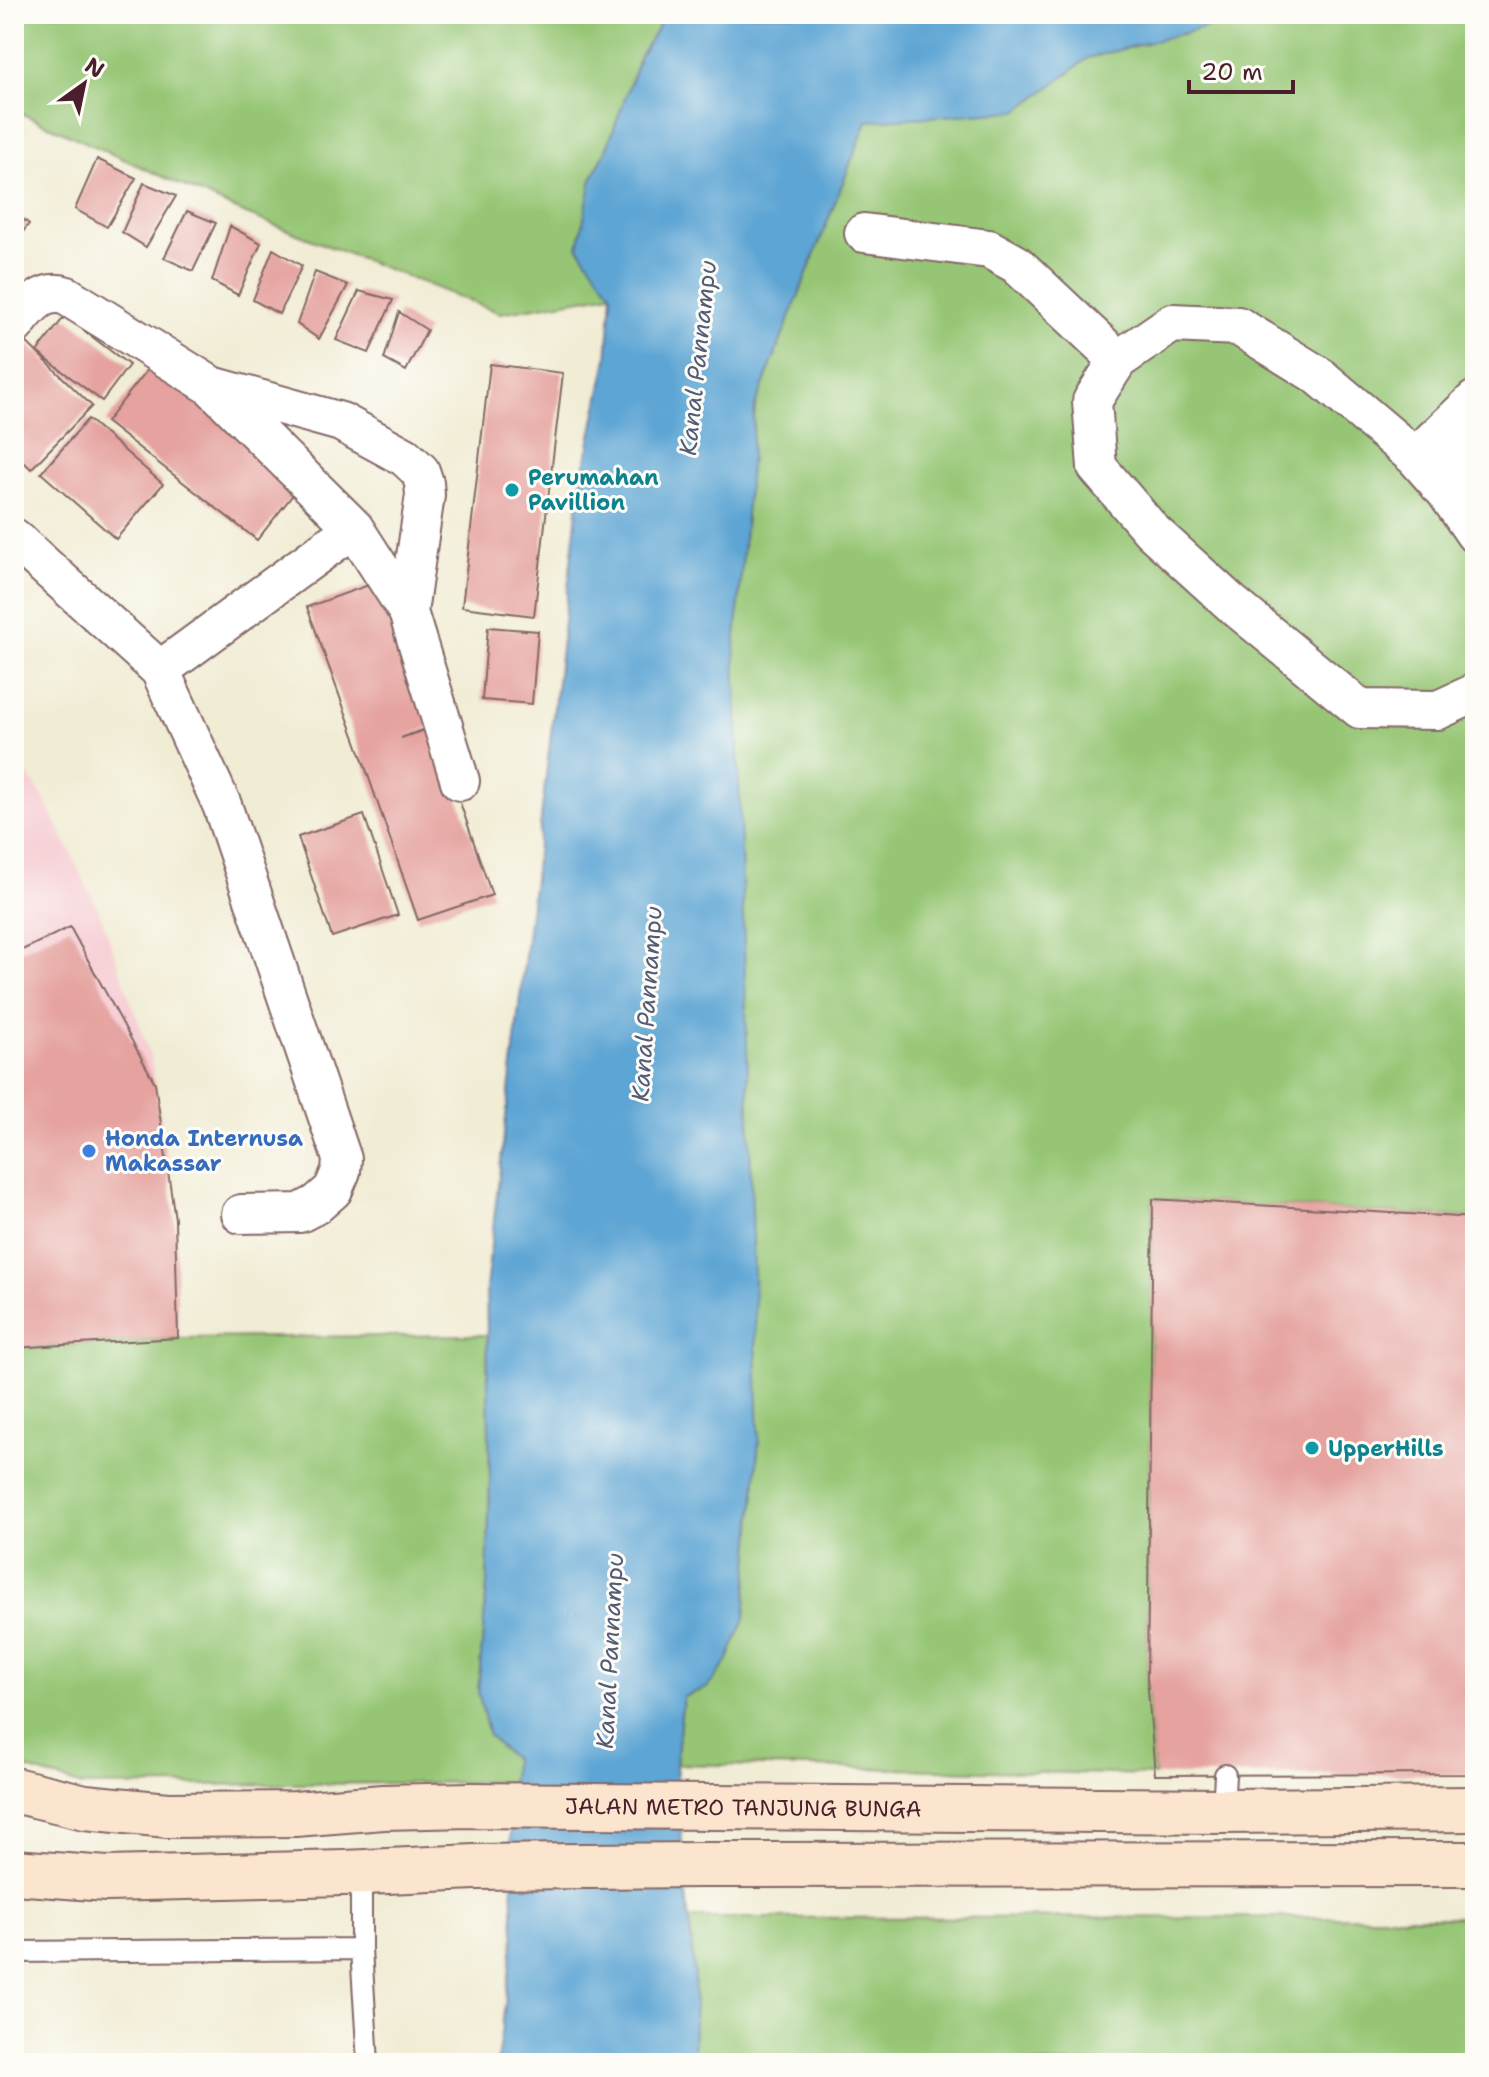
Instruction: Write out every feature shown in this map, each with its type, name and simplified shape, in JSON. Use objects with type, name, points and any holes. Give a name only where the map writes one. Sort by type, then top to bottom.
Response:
[{"type":"main road","name":"JALAN METRO TANJUNG BUNGA","points":[[14,1790],[85,1807],[168,1815],[295,1814],[383,1807],[471,1805],[696,1805],[1224,1793],[1475,1809]]},
{"type":"main road","points":[[14,1872],[107,1879],[475,1867],[1475,1864]]},
{"type":"street","points":[[864,233],[989,249],[1016,264],[1118,360]]},
{"type":"street","points":[[14,326],[34,302],[51,293],[67,296],[210,385],[354,528],[408,612],[460,781]]},
{"type":"street","points":[[1475,534],[1427,471],[1319,376],[1238,326],[1172,323],[1118,360],[1092,401],[1097,467],[1152,531],[1231,603],[1360,709],[1438,710],[1475,693]]},
{"type":"street","points":[[210,385],[341,422],[396,451],[420,471],[425,495],[408,612]]},
{"type":"street","points":[[1427,471],[1475,400]]},
{"type":"street","points":[[1427,471],[1475,447]]},
{"type":"street","points":[[160,670],[354,528]]},
{"type":"street","points":[[14,538],[160,670],[222,805],[342,1159],[333,1190],[317,1204],[300,1213],[241,1214]]},
{"type":"lane","points":[[361,1872],[361,1949],[368,2063]]},
{"type":"lane","points":[[14,1952],[361,1949]]},
{"type":"shaded area","name":"Honda Internusa Makassar","points":[[14,755],[44,798],[100,913],[151,1058],[175,1219],[178,1338],[14,1348]]},
{"type":"green space","points":[[14,14],[666,14],[640,56],[607,148],[592,179],[612,294],[500,313],[246,214],[14,110]]},
{"type":"green space","points":[[1257,14],[1475,14],[1475,1218],[1153,1199],[1147,1678],[1155,1775],[676,1764],[683,1697],[707,1688],[735,648],[755,406],[867,121],[1017,111],[1088,58]]},
{"type":"green space","points":[[487,1335],[490,1479],[487,1586],[478,1692],[489,1736],[513,1759],[513,1782],[83,1786],[14,1765],[14,1348],[178,1338]]},
{"type":"green space","points":[[1475,1917],[1475,2063],[693,2063],[695,1978],[689,1918]]},
{"type":"water","name":"Kanal Pannampu","points":[[666,14],[1257,14],[1088,58],[1017,111],[867,121],[755,406],[735,648],[759,1440],[745,1619],[726,1664],[707,1688],[683,1697],[676,1764],[695,1978],[693,2063],[497,2063],[514,1937],[510,1820],[513,1759],[489,1736],[478,1692],[487,1586],[490,1479],[486,1288],[579,494],[607,359],[612,294],[578,247],[592,179],[607,148],[640,56]]},
{"type":"building","points":[[97,159],[136,178],[107,227],[75,209]]},
{"type":"building","points":[[144,183],[176,196],[146,247],[122,232]]},
{"type":"building","points":[[187,211],[216,223],[193,271],[164,258]]},
{"type":"building","points":[[14,212],[29,224],[14,243]]},
{"type":"building","points":[[230,226],[261,243],[238,295],[212,281]]},
{"type":"building","points":[[273,249],[302,266],[279,314],[253,300]]},
{"type":"building","points":[[315,272],[348,285],[319,339],[297,324]]},
{"type":"building","points":[[359,291],[393,300],[369,353],[336,340]]},
{"type":"building","points":[[399,312],[427,330],[406,371],[384,359]]},
{"type":"building","points":[[65,316],[129,365],[102,401],[37,352]]},
{"type":"building","points":[[16,332],[92,406],[31,469],[14,452]]},
{"type":"building","points":[[152,364],[303,482],[257,540],[106,422]]},
{"type":"building","name":"Perumahan Pavillion","points":[[490,364],[563,373],[534,616],[462,607]]},
{"type":"building","points":[[88,419],[163,484],[116,539],[41,473]]},
{"type":"building","points":[[377,582],[430,727],[401,738],[434,727],[492,895],[418,920],[307,607]]},
{"type":"building","points":[[488,627],[538,631],[532,704],[482,700]]},
{"type":"building","points":[[364,815],[398,915],[332,937],[298,837]]},
{"type":"building","name":"Honda Internusa Makassar","points":[[70,927],[155,1083],[175,1219],[178,1338],[14,1348],[14,954]]},
{"type":"building","name":"UpperHills","points":[[1153,1199],[1475,1218],[1475,1774],[1155,1775],[1147,1678]]},
{"type":"place","name":"Perumahan Pavillion","points":[[512,490]]},
{"type":"place","name":"Honda Internusa Makassar","points":[[89,1151]]},
{"type":"place","name":"UpperHills","points":[[1312,1448]]}]
